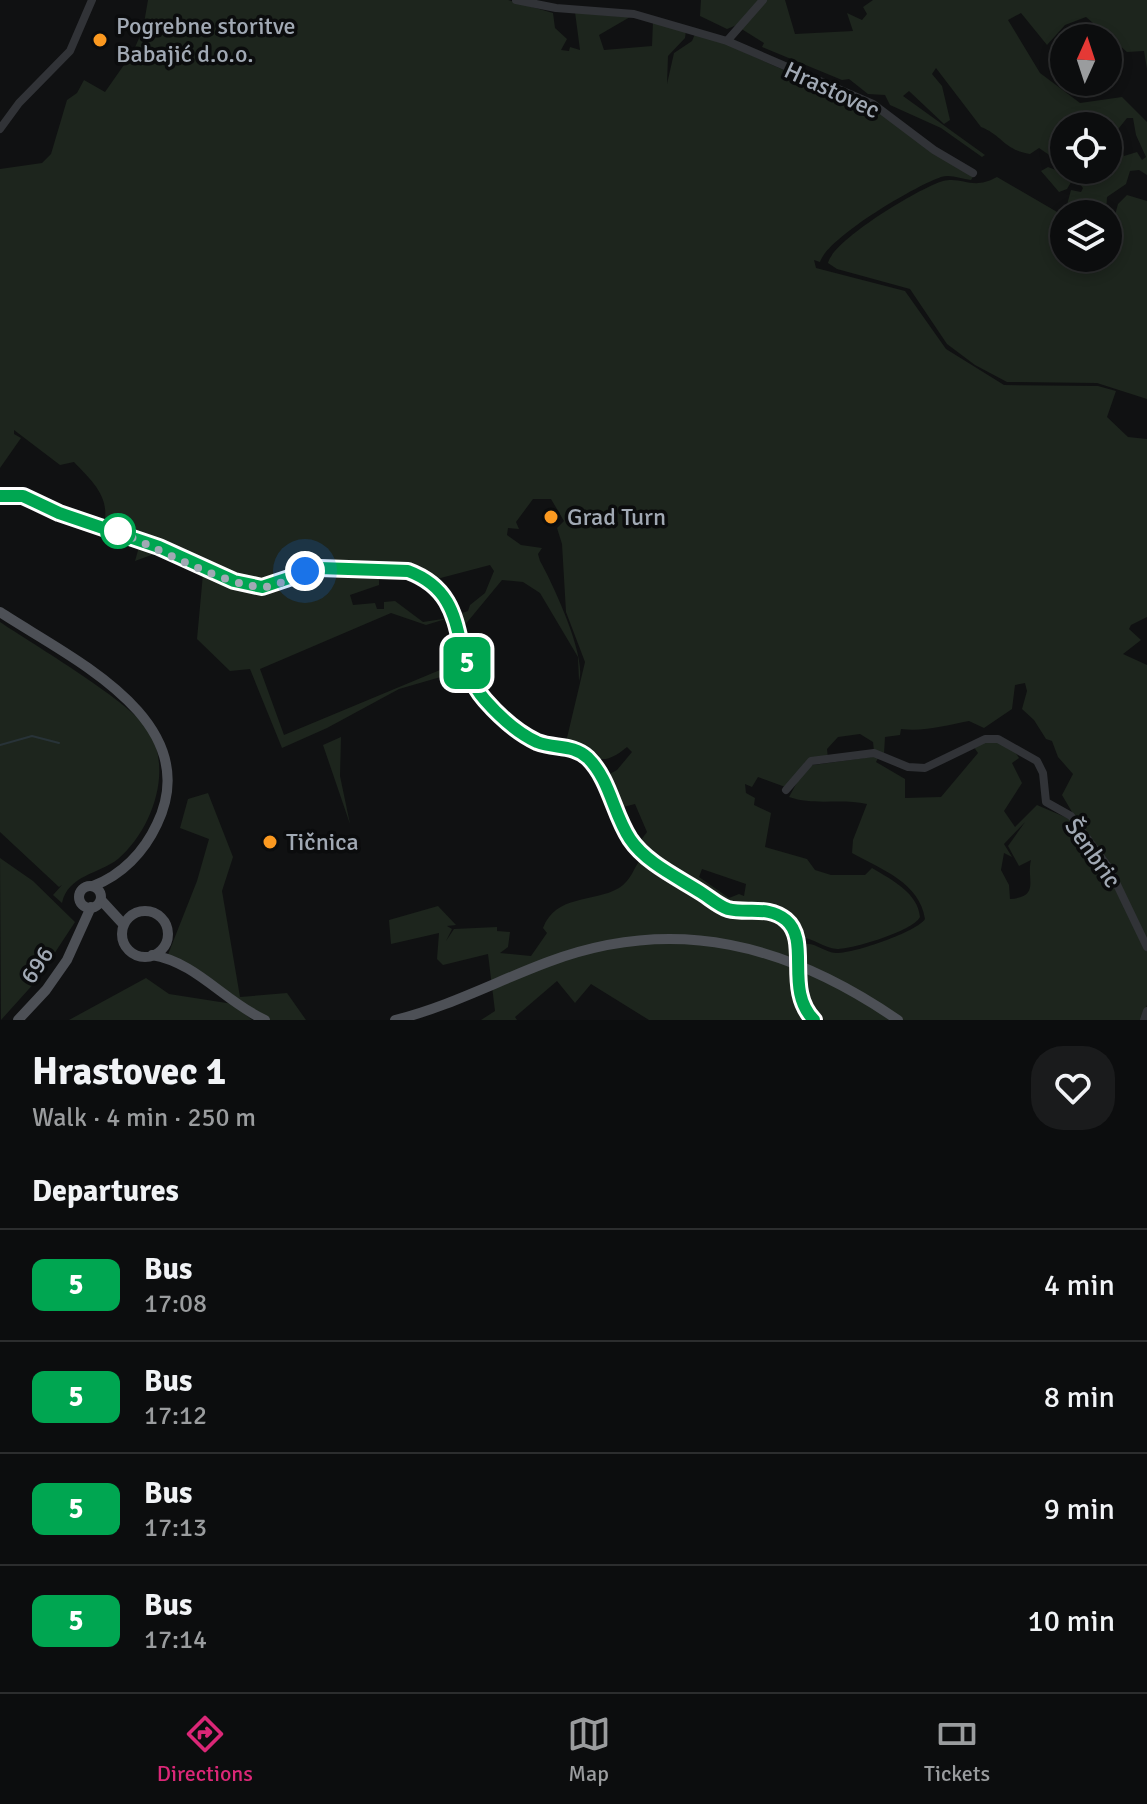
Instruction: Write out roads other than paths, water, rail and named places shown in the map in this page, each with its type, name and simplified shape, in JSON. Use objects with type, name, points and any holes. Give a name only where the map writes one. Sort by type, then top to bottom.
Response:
[{"type":"main road","name":"696","points":[[0,612],[99,677],[139,708],[159,741],[166,759],[168,782],[164,810],[148,843],[109,880],[80,926],[67,960],[46,990],[18,1020]]},
{"type":"main road","name":"696","points":[[96,903],[83,889],[109,880]]},
{"type":"main road","points":[[93,886],[96,903],[120,921],[126,947],[138,956],[175,959],[265,1020]]},
{"type":"main road","points":[[120,921],[148,911],[161,918],[175,959]]},
{"type":"main road","points":[[152,955],[167,939]]},
{"type":"main road","points":[[395,1020],[573,954],[651,939],[722,942],[769,952],[870,1000],[898,1020]]},
{"type":"street","points":[[0,129],[19,103],[70,51],[92,0]]},
{"type":"street","name":"Hrastovec","points":[[516,0],[556,8],[634,14],[727,41],[873,104],[934,150],[973,173]]},
{"type":"street","points":[[727,41],[763,0]]},
{"type":"street","points":[[0,496],[23,496],[59,513],[159,547],[234,581],[262,587],[319,568],[408,571],[419,576],[448,600],[473,680],[493,708],[536,741],[575,749],[588,759],[601,776],[628,836],[662,867],[726,909],[772,911],[788,921],[797,936],[799,999],[814,1020]]},
{"type":"street","name":"Šenbric","points":[[786,790],[811,761],[874,753],[908,767],[925,768],[985,739],[998,739],[1037,761],[1043,773],[1046,802],[1071,816],[1115,877],[1147,947]]},
{"type":"street","points":[[1144,1020],[1147,1011]]},
{"type":"waterway","points":[[0,745],[32,736],[59,743]]},
{"type":"place","name":"Pogrebne storitve Babajić d.o.o.","points":[[100,40]]},
{"type":"place","name":"Grad Turn","points":[[551,517]]},
{"type":"place","name":"Tičnica","points":[[270,842]]}]
